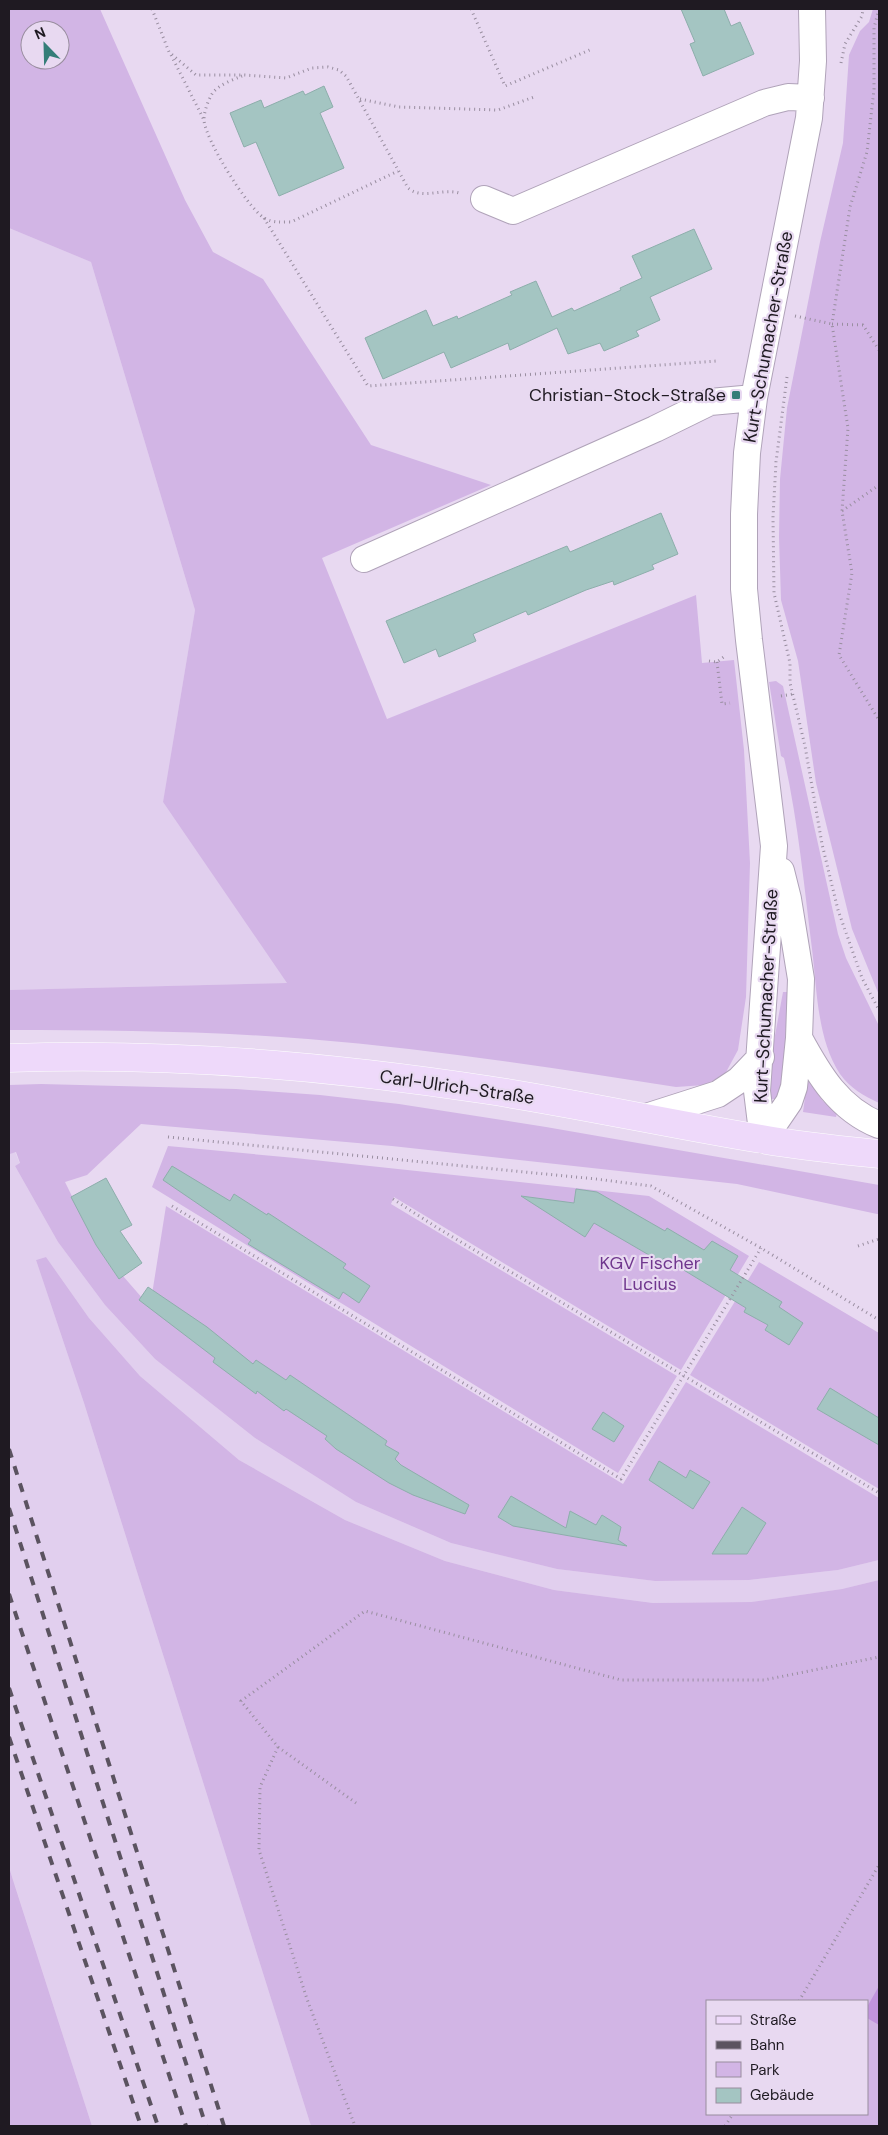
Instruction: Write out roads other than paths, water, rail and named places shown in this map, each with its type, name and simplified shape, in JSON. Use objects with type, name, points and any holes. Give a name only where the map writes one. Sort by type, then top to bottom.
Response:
[{"type":"main road","name":"Carl-Ulrich-Straße","points":[[20,1058],[179,1060],[315,1069],[487,1090],[646,1117],[763,1140],[879,1154]]},
{"type":"street","name":"Kurt-Schumacher-Straße","points":[[763,1140],[789,1102],[794,1087],[799,1038],[801,979],[788,900],[774,846],[754,699],[744,588],[744,505],[747,453],[754,398],[805,145],[811,98],[812,9]]},
{"type":"street","points":[[484,199],[513,211],[764,103],[788,97],[811,98]]},
{"type":"street","points":[[364,559],[655,429],[710,402],[754,398]]},
{"type":"street","name":"Kurt-Schumacher-Straße","points":[[763,1140],[757,1091],[761,1057],[774,846]]},
{"type":"street","points":[[799,1038],[837,1097],[858,1114],[879,1125]]},
{"type":"street","points":[[646,1117],[718,1094],[739,1080],[761,1057]]},
{"type":"railway","points":[[9,1449],[224,2126]]},
{"type":"railway","points":[[9,1508],[206,2126]]},
{"type":"railway","points":[[9,1594],[186,2126]]},
{"type":"railway","points":[[9,1688],[158,2126]]},
{"type":"railway","points":[[9,1737],[141,2126]]},
{"type":"place","name":"Christian-Stock-Straße","points":[[736,395]]},
{"type":"park label","name":"KGV Fischer Lucius","points":[[650,1273]]}]
